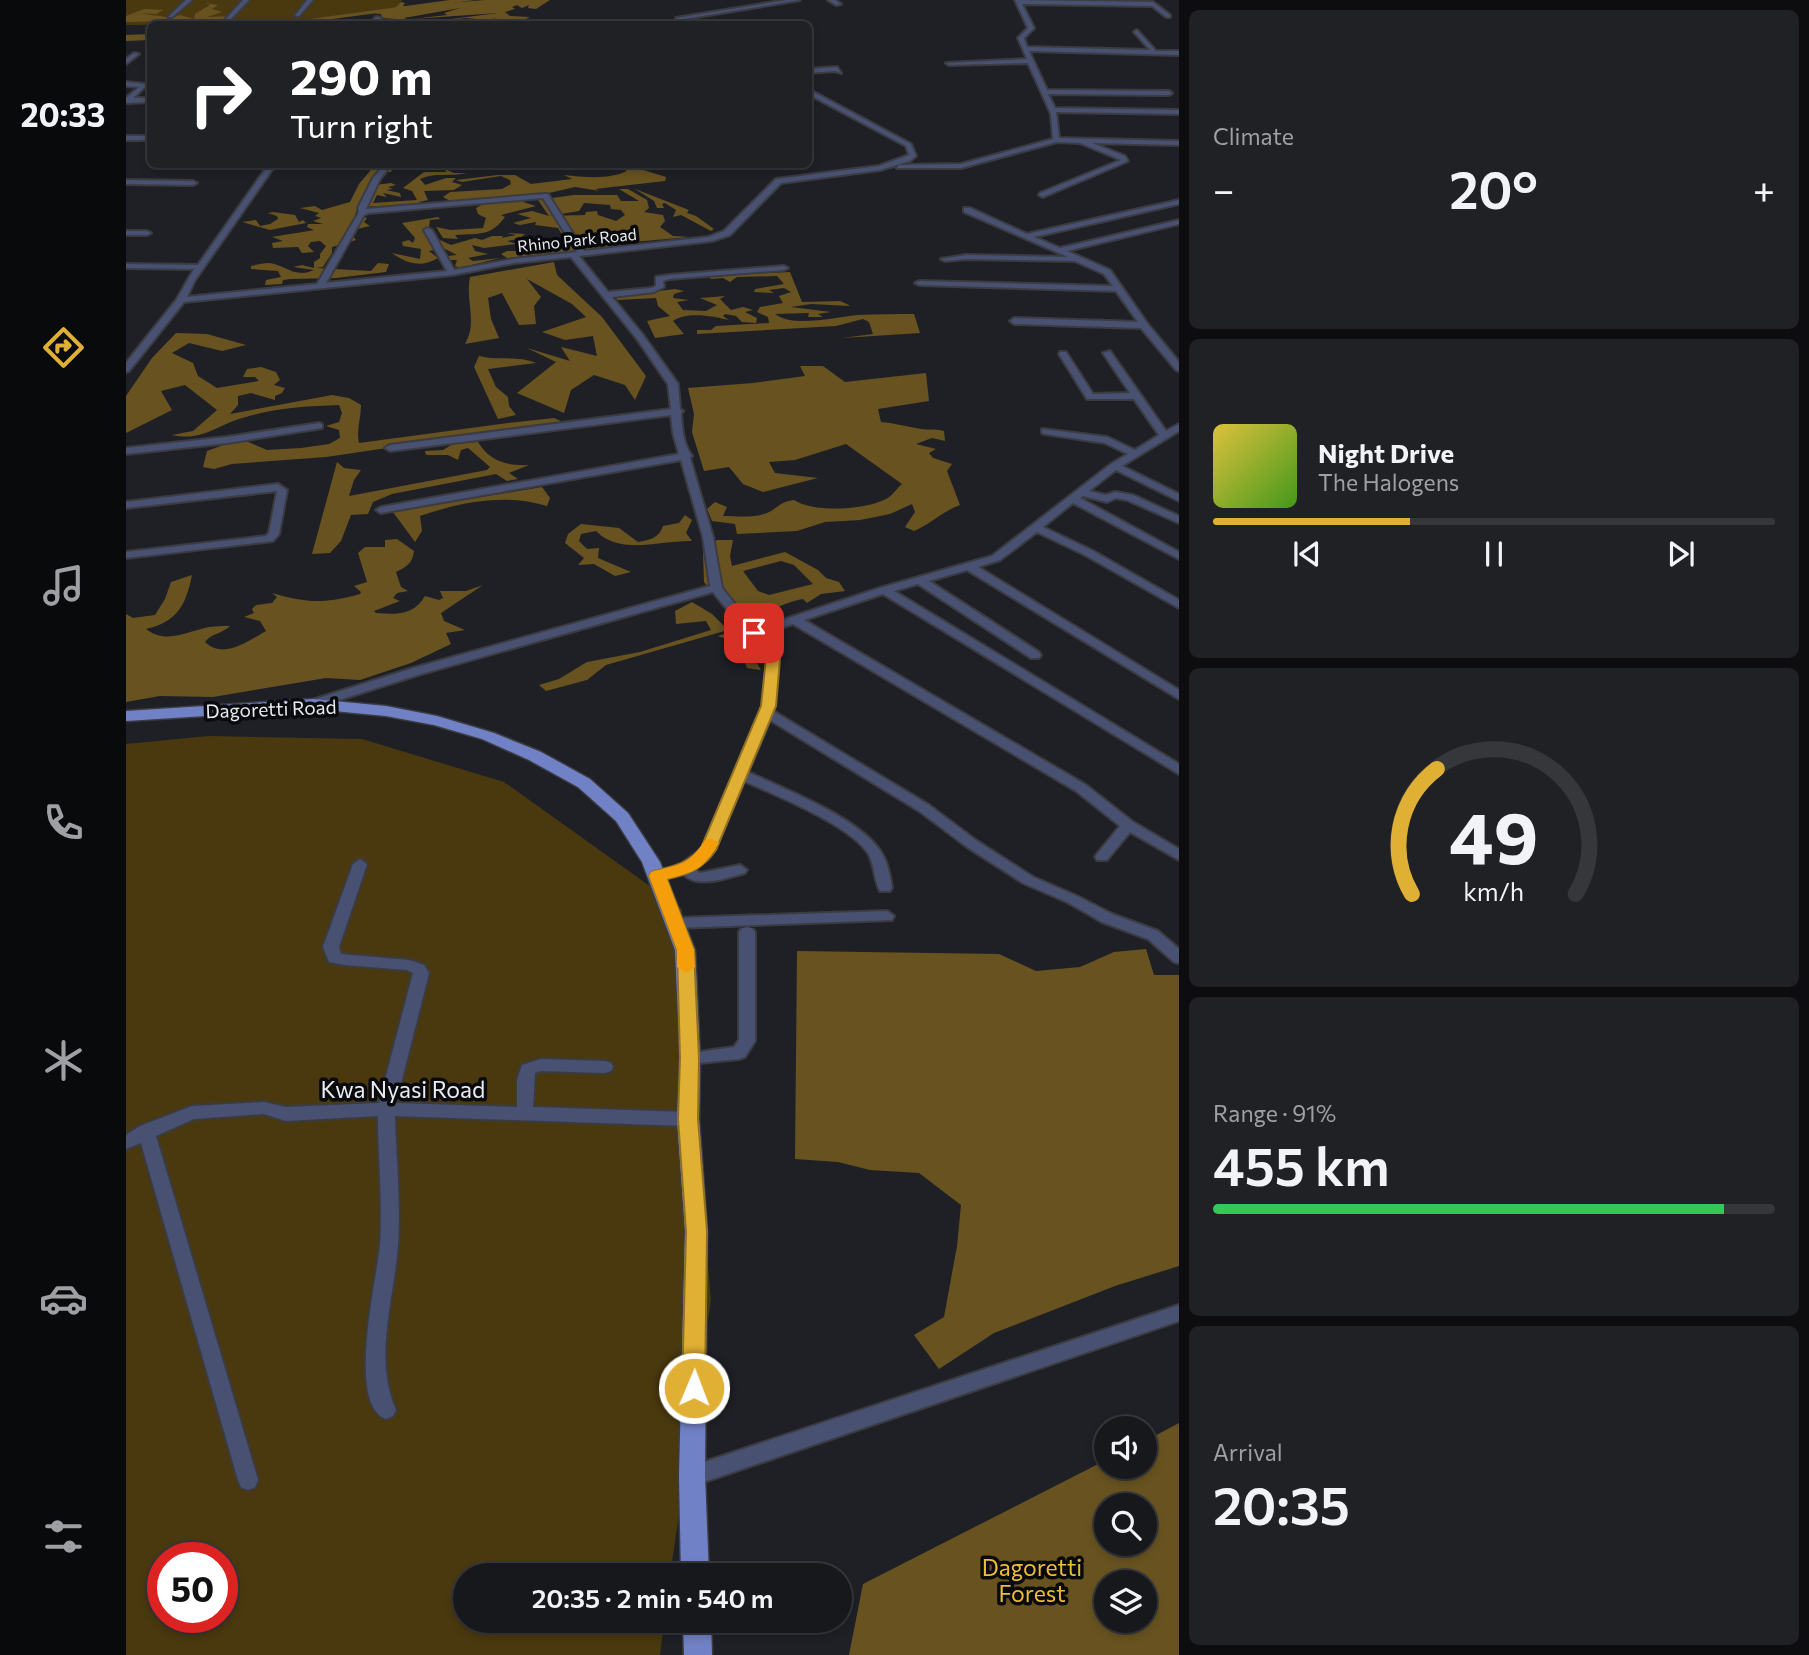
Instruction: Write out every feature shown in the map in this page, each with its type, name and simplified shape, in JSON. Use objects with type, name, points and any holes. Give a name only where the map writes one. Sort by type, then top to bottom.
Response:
[{"type":"main road","name":"Dagoretti Road","points":[[126,716],[313,704],[386,711],[437,721],[488,736],[535,755],[584,783],[622,817],[657,876],[685,950],[690,1058],[688,1119],[696,1231],[692,1476],[695,1563]]},
{"type":"main road","points":[[697,1633],[698,1655]]},
{"type":"street","points":[[170,16],[189,0]]},
{"type":"street","points":[[226,21],[246,0]]},
{"type":"street","points":[[303,0],[297,12],[310,0]]},
{"type":"street","points":[[684,21],[679,18],[797,0]]},
{"type":"street","points":[[831,0],[838,4]]},
{"type":"street","points":[[1056,140],[1052,110],[1020,34],[1031,30],[1018,1],[1153,4],[1168,16]]},
{"type":"street","points":[[374,21],[378,18]]},
{"type":"street","points":[[1018,22],[1027,20]]},
{"type":"street","points":[[1137,32],[1154,52]]},
{"type":"street","points":[[1025,49],[1179,53]]},
{"type":"street","points":[[126,62],[136,54]]},
{"type":"street","points":[[949,63],[1031,61]]},
{"type":"street","points":[[812,71],[837,69],[839,72]]},
{"type":"street","points":[[126,84],[144,85],[127,101]]},
{"type":"street","points":[[1044,92],[1169,93]]},
{"type":"street","name":"Rhino Park Road","points":[[181,300],[452,273],[514,261],[717,237],[732,229],[779,181],[880,168],[913,156],[912,149],[897,138],[812,93]]},
{"type":"street","points":[[127,101],[147,100]]},
{"type":"street","points":[[1052,110],[1179,112]]},
{"type":"street","points":[[126,138],[147,138]]},
{"type":"street","points":[[880,168],[961,166],[1056,140],[1179,143]]},
{"type":"street","points":[[1043,195],[1125,161],[1123,157],[1083,142]]},
{"type":"street","points":[[127,368],[181,300],[270,168]]},
{"type":"street","points":[[321,284],[363,212],[362,208],[377,178],[386,168]]},
{"type":"street","points":[[126,182],[193,183]]},
{"type":"street","points":[[363,212],[545,196],[605,295],[673,384],[678,411],[678,433],[687,456],[708,537],[716,588],[773,659],[772,693],[708,850],[699,861],[686,869],[657,876]]},
{"type":"street","points":[[1024,237],[1179,202]]},
{"type":"street","points":[[967,210],[1107,272],[1144,325],[1179,368]]},
{"type":"street","points":[[1059,251],[1179,222]]},
{"type":"street","points":[[428,230],[452,273]]},
{"type":"street","points":[[126,233],[147,233]]},
{"type":"street","points":[[945,259],[992,257],[1069,261],[1077,258]]},
{"type":"street","points":[[126,266],[201,267]]},
{"type":"street","points":[[605,295],[654,290],[660,287],[659,279],[669,277],[784,268]]},
{"type":"street","points":[[919,283],[1120,289]]},
{"type":"street","points":[[1014,321],[1144,325]]},
{"type":"street","points":[[1107,353],[1164,435]]},
{"type":"street","points":[[1063,354],[1090,397],[1138,396]]},
{"type":"street","points":[[390,448],[678,411]]},
{"type":"street","points":[[126,451],[319,426]]},
{"type":"street","points":[[754,633],[884,590],[996,558],[1115,466],[1179,427]]},
{"type":"street","points":[[1045,431],[1107,440],[1134,453]]},
{"type":"street","points":[[381,510],[687,456]]},
{"type":"street","points":[[1115,466],[1179,498]]},
{"type":"street","points":[[126,505],[267,488],[278,487],[282,490],[274,534],[269,538],[126,555]]},
{"type":"street","points":[[1077,496],[1107,499],[1115,495],[1129,497],[1179,520]]},
{"type":"street","points":[[1077,496],[1179,556]]},
{"type":"street","points":[[1038,528],[1089,553],[1179,606]]},
{"type":"street","points":[[970,567],[1179,695]]},
{"type":"street","points":[[922,581],[1035,655]]},
{"type":"street","points":[[313,704],[417,671],[716,588]]},
{"type":"street","points":[[884,590],[1179,770]]},
{"type":"street","points":[[796,621],[1081,788],[1128,825],[1179,855]]},
{"type":"street","points":[[766,712],[833,750],[924,808],[972,844],[1028,880],[1107,918],[1153,935],[1179,958]]},
{"type":"street","points":[[740,774],[797,801],[862,839],[873,850],[885,888]]},
{"type":"street","points":[[1102,857],[1128,825]]},
{"type":"street","points":[[360,864],[331,953],[334,958],[344,960],[409,965],[419,969],[421,973],[386,1109],[389,1244],[377,1336],[376,1380],[380,1401],[386,1410]]},
{"type":"street","points":[[686,869],[694,877],[700,878],[740,870]]},
{"type":"street","points":[[676,922],[887,916]]},
{"type":"street","points":[[690,1058],[739,1053],[747,1041],[747,932]]},
{"type":"street","points":[[525,1114],[525,1080],[528,1069],[541,1065],[605,1067]]},
{"type":"street","name":"Kwa Nyasi Road","points":[[126,1142],[192,1113],[264,1108],[286,1114],[386,1109],[688,1119]]},
{"type":"street","points":[[146,1131],[248,1479]]},
{"type":"street","points":[[692,1476],[1179,1313]]},
{"type":"shaded area","points":[[126,0],[402,0],[395,10],[301,21],[147,21],[147,25],[126,25]]},
{"type":"shaded area","points":[[485,0],[550,0],[536,9],[528,8],[529,5],[522,8],[517,5],[512,7],[515,9],[505,12],[510,16],[530,17],[513,21],[466,18],[436,21],[498,13],[412,19],[447,15],[444,13],[460,8],[404,18],[409,20],[382,18],[381,14],[375,14],[395,8],[401,2],[405,3],[403,6]]},
{"type":"shaded area","points":[[205,3],[218,5],[212,9],[222,12],[207,17],[232,16],[233,21],[214,19],[216,21],[126,22],[126,16],[144,9],[163,10],[156,14],[141,13],[171,18],[180,15],[194,19],[195,14],[210,5]]},
{"type":"shaded area","points":[[372,168],[392,169],[391,172],[376,173],[368,186],[391,183],[396,185],[388,187],[393,189],[386,190],[400,193],[401,197],[383,193],[387,197],[377,195],[373,203],[417,200],[412,191],[403,188],[424,172],[446,172],[445,169],[454,173],[467,173],[420,179],[425,185],[446,178],[456,178],[452,182],[462,185],[454,190],[424,191],[428,200],[419,202],[421,204],[358,207],[355,215],[367,218],[364,222],[370,226],[357,229],[353,236],[356,240],[332,247],[332,253],[323,267],[316,268],[371,271],[378,263],[389,264],[386,272],[336,278],[290,279],[283,280],[282,284],[265,285],[266,280],[281,277],[278,271],[251,269],[251,266],[269,263],[296,272],[307,272],[314,270],[293,267],[302,265],[314,268],[314,262],[320,258],[326,246],[320,241],[311,242],[308,246],[314,252],[302,253],[298,247],[273,248],[272,243],[283,241],[272,237],[314,230],[307,227],[308,224],[323,224],[313,221],[321,218],[315,216],[319,213],[300,208],[315,206],[322,210],[350,202],[359,184]]},
{"type":"shaded area","points":[[622,168],[637,168],[666,177],[665,181],[595,189],[600,191],[575,187],[549,193],[450,201],[443,197],[450,192],[502,189],[511,184],[510,180],[501,176],[462,182],[456,180],[498,175],[515,175],[531,184],[572,179],[564,175],[612,176],[627,171]]},
{"type":"shaded area","points":[[619,189],[628,189],[647,200],[649,208],[644,212],[663,215],[665,221],[660,227],[673,236],[690,237],[507,258],[501,254],[507,251],[540,251],[566,241],[558,228],[535,225],[536,222],[520,225],[513,223],[531,218],[517,214],[532,211],[549,216],[538,200],[574,195],[617,195],[621,201],[639,201]],"holes":[[[584,203],[610,205],[611,209],[621,210],[625,215],[616,221],[598,215],[597,211],[586,212],[585,215],[549,216],[579,211]]]},
{"type":"shaded area","points":[[635,189],[689,210],[687,213],[714,229],[711,231],[681,215],[673,217],[676,210],[665,203],[662,204],[664,208],[657,208],[654,201]]},
{"type":"shaded area","points":[[532,199],[523,202],[536,206],[501,215],[505,217],[500,223],[484,233],[455,235],[458,239],[443,238],[436,227],[451,230],[483,228],[486,218],[478,214],[476,208],[485,203]]},
{"type":"shaded area","points":[[268,213],[295,215],[299,222],[303,220],[306,223],[270,230],[242,222],[256,220],[260,226],[270,224],[278,219]]},
{"type":"shaded area","points":[[438,217],[440,219],[430,220],[429,227],[422,232],[451,245],[475,238],[482,240],[492,236],[503,236],[502,238],[516,235],[507,233],[525,234],[519,239],[507,241],[517,244],[484,248],[472,245],[475,251],[488,254],[468,258],[473,261],[500,258],[460,268],[455,266],[457,260],[450,260],[448,256],[457,255],[443,248],[429,251],[438,258],[420,264],[403,260],[392,253],[420,259],[421,249],[403,246],[402,242],[409,240],[413,243],[415,238],[402,223]]},
{"type":"shaded area","points":[[554,262],[557,275],[602,317],[646,376],[635,400],[625,385],[594,375],[571,390],[564,413],[517,393],[556,362],[527,348],[570,361],[561,347],[597,356],[593,336],[565,340],[542,332],[586,317],[572,304],[527,279],[541,297],[534,306],[536,324],[519,325],[502,293],[488,298],[491,319],[499,338],[465,344],[471,327],[470,277]]},
{"type":"shaded area","points":[[790,272],[802,302],[840,301],[851,306],[811,304],[791,307],[831,312],[818,314],[823,317],[808,317],[809,313],[775,314],[783,318],[803,321],[858,315],[914,314],[920,333],[842,338],[873,334],[869,322],[863,319],[836,326],[697,334],[697,330],[711,330],[716,326],[769,323],[768,317],[757,312],[760,307],[783,303],[779,296],[791,292],[784,288],[769,290],[774,293],[754,292],[755,289],[784,284],[777,276],[737,277],[730,282],[723,278],[711,279],[708,276]]},
{"type":"shaded area","points":[[675,289],[684,291],[674,294],[673,298],[689,300],[677,302],[683,310],[706,311],[717,305],[700,298],[725,296],[720,299],[731,310],[743,307],[753,310],[745,312],[757,318],[756,323],[742,322],[736,316],[725,314],[723,316],[729,320],[685,316],[673,321],[684,334],[655,338],[647,321],[670,316],[658,306],[656,298],[617,300],[617,296]]},
{"type":"shaded area","points":[[176,333],[207,334],[246,345],[222,351],[189,343],[172,353],[193,363],[198,376],[217,388],[259,381],[255,377],[243,377],[247,369],[261,367],[276,372],[280,380],[274,385],[285,388],[275,396],[275,400],[251,393],[238,396],[238,405],[230,414],[332,395],[349,398],[361,405],[359,443],[554,418],[563,422],[326,457],[232,464],[214,469],[203,467],[207,451],[226,444],[246,441],[267,450],[329,444],[340,438],[339,430],[326,426],[339,422],[342,413],[339,405],[280,410],[236,420],[202,434],[183,437],[172,435],[193,431],[217,410],[185,385],[161,391],[172,410],[126,433],[126,396],[152,358]]},
{"type":"shaded area","points":[[479,356],[522,359],[536,363],[488,369],[496,387],[508,397],[509,406],[516,415],[498,419],[474,367]]},
{"type":"shaded area","points":[[800,366],[823,366],[845,382],[926,373],[929,401],[878,409],[881,422],[944,431],[945,441],[932,438],[916,444],[936,449],[929,453],[933,458],[952,464],[947,471],[960,505],[914,531],[905,527],[915,512],[912,504],[890,514],[860,520],[825,522],[797,531],[737,534],[735,524],[712,521],[707,509],[715,502],[727,507],[723,516],[760,515],[784,502],[794,500],[813,507],[853,508],[886,499],[902,484],[846,444],[795,460],[769,462],[775,473],[818,478],[763,492],[743,484],[729,467],[704,471],[692,432],[694,414],[688,388],[805,376]]},
{"type":"shaded area","points":[[478,442],[488,454],[500,461],[529,465],[509,473],[518,479],[507,481],[496,474],[392,494],[373,502],[368,514],[351,515],[341,541],[330,553],[312,554],[337,462],[344,468],[361,470],[354,480],[349,496],[487,470],[490,467],[468,448],[461,450],[458,460],[448,455],[426,455],[425,451],[443,450],[453,444]]},
{"type":"shaded area","points":[[542,487],[550,498],[547,506],[515,500],[483,501],[420,516],[422,531],[415,542],[393,512]]},
{"type":"shaded area","points":[[685,515],[692,520],[686,533],[692,541],[629,545],[606,539],[596,531],[581,534],[579,541],[587,549],[599,548],[598,558],[631,572],[615,576],[594,564],[578,565],[584,558],[565,543],[568,534],[581,524],[619,528],[638,542],[653,538],[663,526],[679,523]]},
{"type":"shaded area","points":[[397,539],[414,551],[409,564],[396,572],[401,587],[408,591],[397,593],[393,598],[400,601],[374,611],[376,613],[404,612],[416,607],[425,596],[439,600],[443,598],[440,591],[466,591],[483,585],[441,613],[444,621],[465,630],[446,633],[451,644],[411,663],[360,680],[326,678],[213,697],[160,696],[126,702],[126,614],[133,618],[155,615],[171,582],[192,575],[187,595],[173,617],[146,629],[159,636],[166,636],[208,627],[230,626],[205,642],[212,647],[228,649],[244,644],[266,631],[260,621],[244,617],[254,613],[252,609],[256,605],[272,603],[277,597],[272,593],[316,601],[360,594],[354,586],[367,582],[358,553],[365,547],[385,547],[385,540]]},
{"type":"shaded area","points":[[717,540],[733,540],[730,556],[732,566],[785,552],[818,570],[826,578],[839,582],[845,591],[821,594],[807,603],[803,599],[784,605],[765,615],[756,624],[738,604],[717,599],[704,582],[703,553]],"holes":[[[781,561],[794,565],[813,584],[769,595],[758,591],[743,571]]]},
{"type":"shaded area","points":[[692,602],[712,614],[728,630],[606,665],[587,680],[546,691],[539,685],[559,679],[587,662],[640,652],[711,630],[706,621],[676,624],[675,611]]},
{"type":"shaded area","points":[[737,630],[761,670],[747,668],[737,643],[718,636]]},
{"type":"shaded area","points":[[209,736],[362,739],[504,782],[682,909],[689,1045],[711,1300],[672,1563],[453,1563],[453,1633],[663,1633],[660,1655],[126,1655],[126,744]]},
{"type":"shaded area","points":[[1146,949],[1154,975],[1179,975],[1179,1266],[1115,1286],[994,1333],[939,1369],[914,1335],[944,1317],[957,1246],[961,1205],[919,1173],[870,1170],[838,1162],[795,1159],[797,951],[999,954],[1036,971],[1080,967],[1114,952]]},
{"type":"shaded area","name":"Dagoretti Forest","points":[[1179,1423],[1179,1655],[849,1655],[863,1584],[1094,1466],[1094,1479],[1157,1479],[1157,1435]]},
{"type":"waterway","points":[[301,21],[471,0]]},
{"type":"waterway","points":[[126,38],[147,37]]},
{"type":"slow traffic","points":[[686,967],[685,950],[657,876],[686,869],[699,861],[711,843]]},
{"type":"route","points":[[694,1388],[696,1231],[688,1119],[690,1058],[685,950],[657,876],[686,869],[699,861],[708,850],[769,706],[773,659],[754,633]]}]
